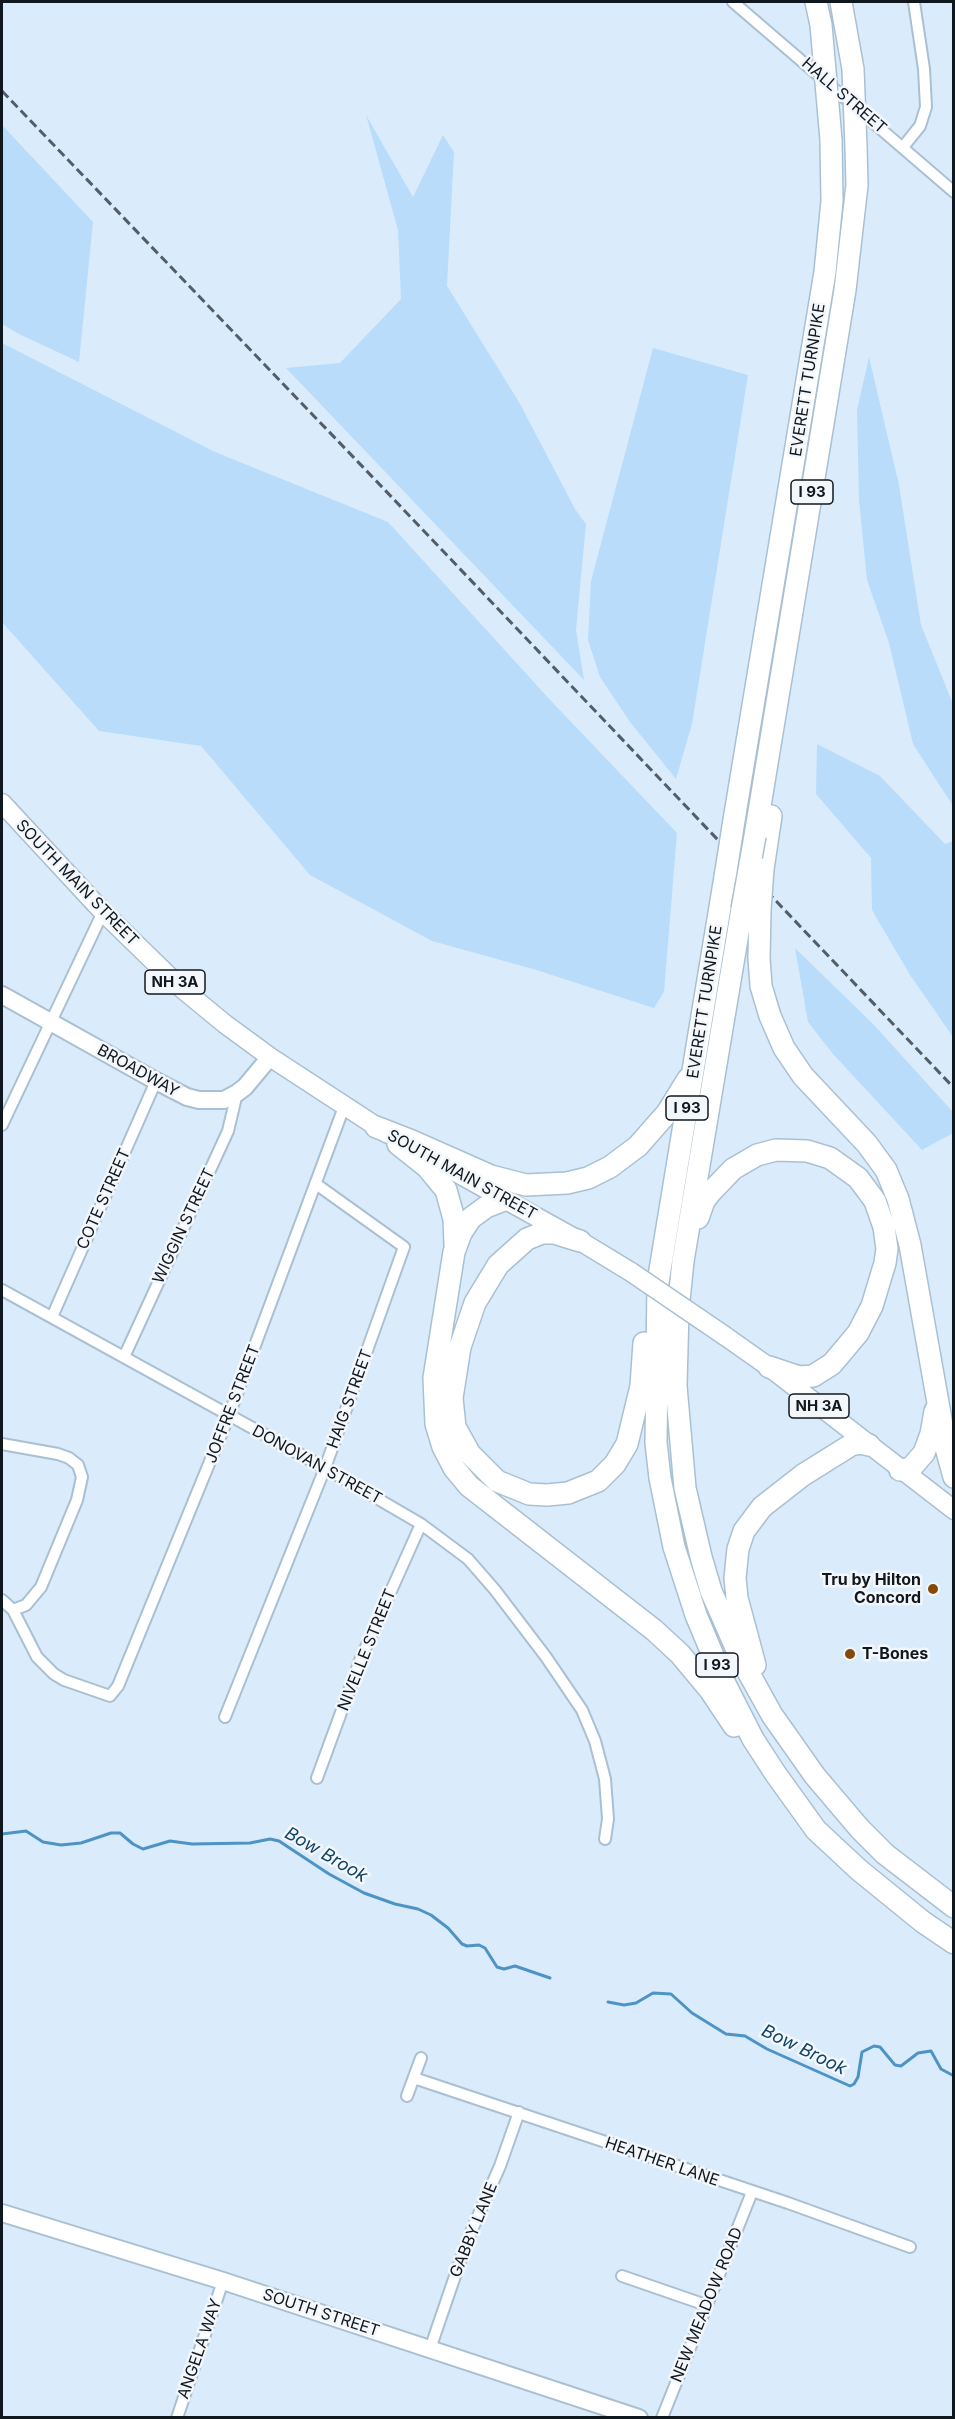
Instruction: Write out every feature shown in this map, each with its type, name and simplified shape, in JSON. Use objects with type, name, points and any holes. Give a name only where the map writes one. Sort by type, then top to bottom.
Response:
[{"type":"highway","name":"EVERETT TURNPIKE","points":[[816,2],[821,25],[831,140],[832,201],[825,272],[658,1282],[656,1443],[660,1478],[674,1547],[700,1626],[753,1739],[816,1830],[859,1870],[923,1922],[954,1943]]},
{"type":"highway","name":"EVERETT TURNPIKE","points":[[841,2],[853,69],[856,147],[856,185],[850,255],[755,836],[751,909],[683,1261],[675,1352],[677,1418],[685,1488],[701,1557],[720,1613],[741,1659],[780,1727],[814,1776],[860,1830],[885,1854],[954,1907]]},
{"type":"highway","points":[[813,483],[808,567],[800,632],[764,869],[751,909],[761,986],[770,1016],[784,1048],[803,1076],[867,1144],[886,1170],[898,1199],[910,1245],[954,1477]]},
{"type":"highway","points":[[376,1127],[500,1179],[526,1185],[567,1184],[588,1178],[610,1167],[638,1146],[667,1113],[694,1070]]},
{"type":"highway","points":[[376,1127],[422,1163],[446,1190],[454,1219],[454,1252],[434,1378],[436,1424],[443,1447],[454,1468],[469,1486],[645,1623],[680,1654],[710,1690],[762,1768],[816,1830]]},
{"type":"highway","points":[[679,1303],[686,1286],[700,1210],[710,1193],[733,1169],[757,1155],[785,1150],[818,1154],[844,1167],[868,1190],[875,1201],[884,1227],[887,1249],[885,1263],[872,1306],[851,1342],[820,1373],[799,1377],[769,1367]]},
{"type":"highway","points":[[454,1252],[461,1233],[471,1218],[486,1206],[504,1200]]},
{"type":"highway","points":[[580,1240],[554,1233],[542,1233],[527,1239],[516,1247],[498,1265],[486,1282],[463,1335],[453,1381],[452,1408],[455,1427],[470,1455],[489,1475],[505,1486],[519,1492],[538,1495],[568,1493],[598,1481],[615,1464],[627,1444],[638,1404],[647,1317],[658,1282]]},
{"type":"highway","points":[[900,1470],[911,1468],[928,1446],[933,1424],[936,1389]]},
{"type":"highway","points":[[780,1727],[759,1679],[739,1605],[735,1578],[738,1549],[750,1521],[777,1495],[844,1448],[861,1443],[869,1445]]},
{"type":"main road","name":"SOUTH MAIN STREET","points":[[2,803],[103,912],[180,987],[270,1057],[376,1127],[504,1200],[580,1240],[631,1272],[769,1367],[954,1510]]},
{"type":"main road","name":"BROADWAY","points":[[2,995],[187,1097],[200,1100],[224,1100],[237,1093]]},
{"type":"main road","points":[[237,1093],[270,1057]]},
{"type":"main road","name":"SOUTH STREET","points":[[2,2213],[224,2281],[639,2418]]},
{"type":"street","name":"HALL STREET","points":[[733,2],[954,192]]},
{"type":"street","points":[[903,147],[920,126],[926,107],[924,69],[914,2]]},
{"type":"street","points":[[2,1125],[103,912]]},
{"type":"street","name":"COTE STREET","points":[[52,1317],[156,1081]]},
{"type":"street","name":"WIGGIN STREET","points":[[124,1357],[228,1131],[237,1093]]},
{"type":"street","name":"JOFFRE STREET","points":[[13,1610],[37,1658],[45,1667],[64,1680],[110,1696],[118,1686],[229,1415],[344,1107]]},
{"type":"street","name":"HAIG STREET","points":[[225,1717],[325,1468],[404,1247],[316,1184]]},
{"type":"street","name":"DONOVAN STREET","points":[[2,1290],[325,1468],[421,1524],[468,1559],[546,1657],[582,1710],[595,1741],[604,1779],[608,1819],[605,1839]]},
{"type":"street","points":[[2,1444],[69,1458],[78,1466],[82,1477],[77,1500],[41,1587],[26,1605],[13,1610],[2,1600]]},
{"type":"street","name":"NIVELLE STREET","points":[[317,1778],[361,1658],[421,1524]]},
{"type":"street","points":[[407,2096],[421,2058]]},
{"type":"street","name":"HEATHER LANE","points":[[414,2078],[910,2247]]},
{"type":"street","name":"GABBY LANE","points":[[430,2349],[467,2241],[500,2166],[519,2112]]},
{"type":"street","name":"NEW MEADOW ROAD","points":[[662,2418],[752,2192]]},
{"type":"street","points":[[622,2276],[706,2305]]},
{"type":"street","name":"ANGELA WAY","points":[[177,2418],[224,2281]]},
{"type":"shaded area","points":[[366,115],[413,197],[443,135],[454,152],[447,286],[519,402],[575,509],[586,524],[576,630],[584,680],[286,368],[340,363],[401,299],[398,230]]},
{"type":"shaded area","points":[[2,125],[93,222],[79,362],[2,324]]},
{"type":"shaded area","points":[[2,343],[215,452],[388,522],[552,702],[677,833],[664,992],[654,1008],[533,969],[432,941],[310,875],[201,746],[99,731],[2,622]]},
{"type":"shaded area","points":[[653,348],[748,375],[692,724],[676,779],[630,722],[600,677],[588,640],[591,581]]},
{"type":"shaded area","points":[[869,357],[899,485],[921,625],[953,704],[953,806],[913,744],[889,643],[867,580],[859,500],[857,410]]},
{"type":"shaded area","points":[[817,744],[880,776],[945,844],[953,841],[953,1037],[910,975],[872,910],[871,858],[816,794]]},
{"type":"shaded area","points":[[795,948],[874,1025],[953,1112],[953,1133],[922,1150],[833,1054],[808,1022]]},
{"type":"waterway","name":"Bow Brook","points":[[2,1834],[26,1831],[43,1842],[61,1845],[81,1843],[111,1833],[120,1833],[143,1849],[170,1841],[192,1844],[250,1843],[270,1839],[279,1841],[329,1874],[364,1893],[431,1915],[448,1928],[462,1944],[479,1945],[485,1948],[497,1967],[504,1969],[515,1966],[550,1978]]},
{"type":"waterway","name":"Bow Brook","points":[[608,2002],[624,2005],[636,2003],[653,1993],[671,1994],[692,2013],[726,2034],[745,2036],[767,2049],[850,2086],[858,2077],[862,2052],[874,2046],[880,2047],[895,2065],[901,2066],[918,2053],[931,2051],[941,2069],[954,2076]]},
{"type":"railway","points":[[2,91],[954,1088]]},
{"type":"place","name":"Tru by Hilton Concord","points":[[933,1589]]},
{"type":"place","name":"T-Bones","points":[[850,1654]]}]
